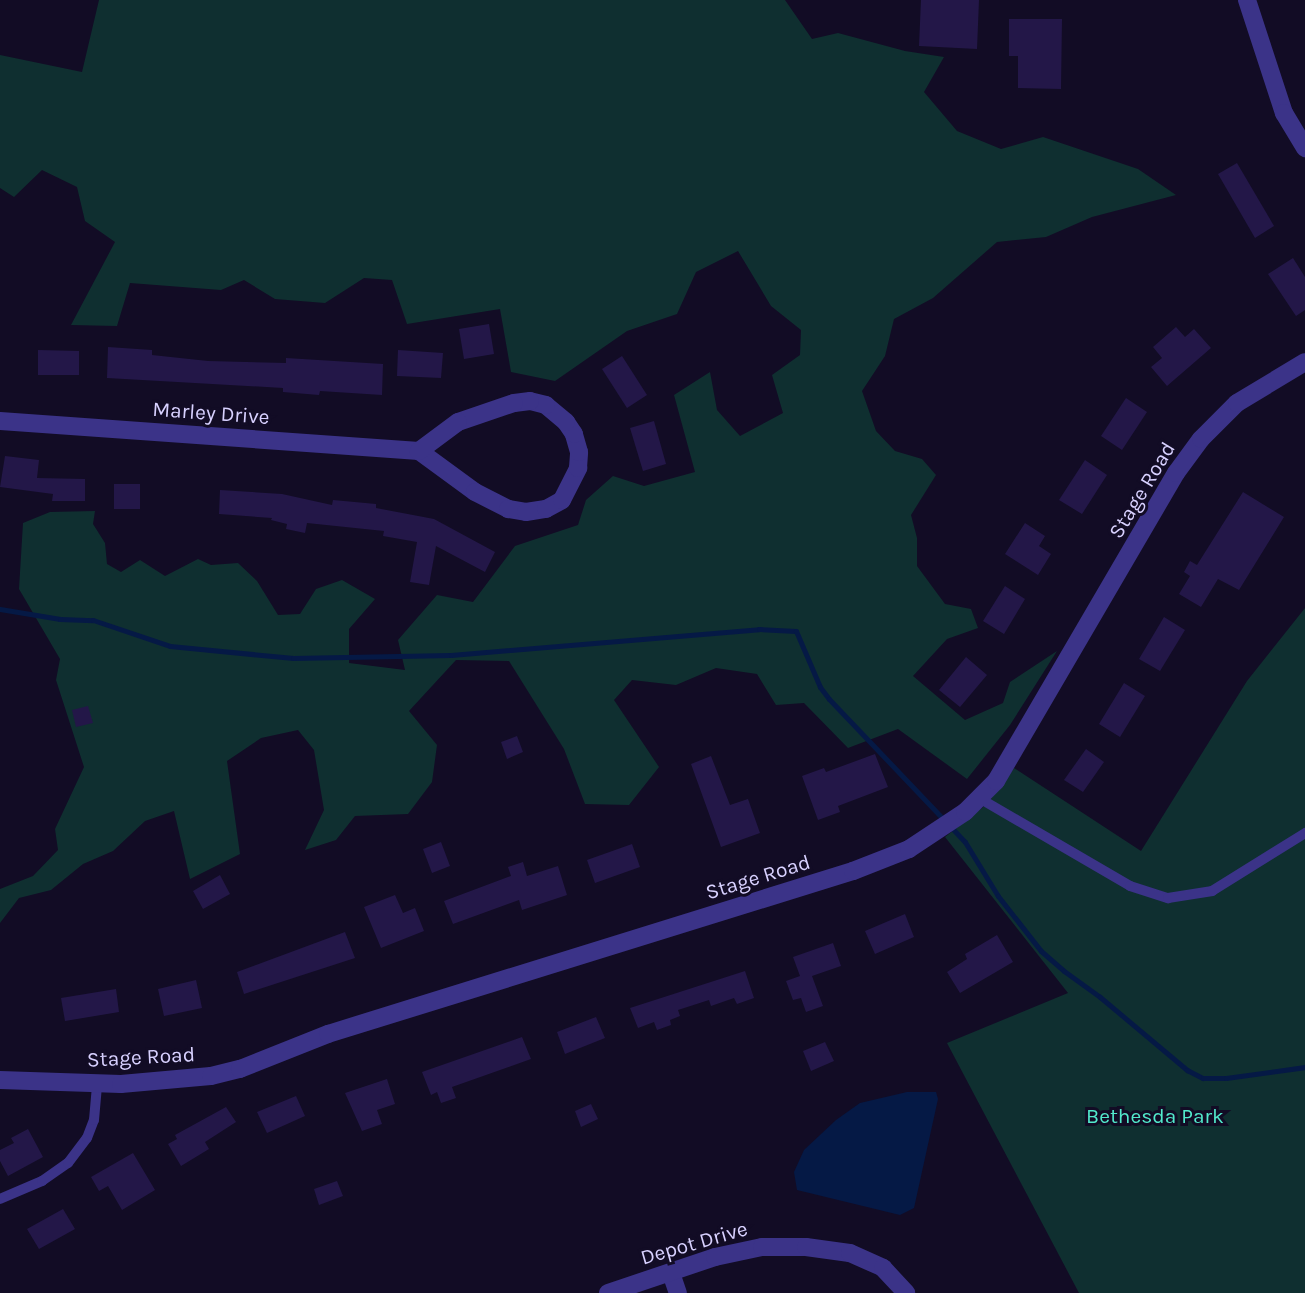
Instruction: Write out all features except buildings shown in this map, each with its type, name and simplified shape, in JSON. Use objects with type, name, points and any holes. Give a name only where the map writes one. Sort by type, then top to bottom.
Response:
[{"type":"street","points":[[1247,0],[1284,113],[1305,148]]},
{"type":"street","name":"Stage Road","points":[[0,1080],[156,1083],[240,1069],[328,1034],[853,871],[909,849],[958,817],[979,798],[1009,762],[1187,457],[1237,403],[1305,362]]},
{"type":"street","points":[[530,401],[546,405],[566,422],[574,434],[579,452],[578,468],[562,500],[546,509],[526,512],[508,509],[475,492],[419,451],[458,422],[514,403],[530,401]]},
{"type":"street","name":"Marley Drive","points":[[0,421],[419,451]]},
{"type":"street","name":"Depot Drive","points":[[608,1293],[715,1257],[762,1247],[806,1247],[850,1253],[883,1268],[906,1293]]},
{"type":"street","points":[[671,1273],[678,1293]]},
{"type":"lane","points":[[979,798],[1130,886],[1168,898],[1212,891],[1305,833]]},
{"type":"lane","points":[[0,1199],[42,1181],[68,1163],[87,1138],[94,1120],[97,1083]]},
{"type":"green space","points":[[99,0],[785,0],[812,39],[838,33],[905,51],[944,57],[924,92],[957,131],[1001,149],[1043,137],[1138,169],[1176,195],[1092,217],[1046,237],[997,242],[933,298],[894,319],[885,356],[862,391],[876,431],[895,451],[922,459],[936,475],[911,515],[917,538],[917,566],[945,604],[971,609],[978,628],[947,639],[913,676],[965,720],[1003,703],[1010,682],[1057,651],[1010,725],[967,779],[898,729],[848,748],[804,703],[776,705],[757,674],[716,668],[676,685],[632,680],[614,700],[659,767],[629,805],[585,804],[564,749],[509,661],[456,660],[409,711],[437,745],[432,782],[408,814],[355,816],[336,840],[305,850],[324,810],[314,750],[298,730],[261,738],[227,761],[240,854],[190,879],[174,811],[145,821],[113,851],[83,864],[51,890],[19,898],[0,923],[0,889],[33,876],[58,850],[55,829],[84,767],[56,680],[60,659],[19,589],[23,523],[50,512],[95,511],[93,524],[105,543],[107,564],[121,572],[140,560],[165,576],[198,559],[211,565],[238,563],[257,581],[278,615],[300,614],[316,589],[342,580],[375,599],[349,629],[349,663],[405,670],[398,640],[437,595],[473,602],[515,546],[578,525],[586,500],[613,476],[644,486],[695,472],[674,395],[710,372],[717,410],[740,436],[783,413],[772,375],[800,355],[801,330],[771,306],[738,251],[696,272],[677,314],[627,331],[555,381],[511,372],[500,309],[407,324],[392,280],[364,278],[325,303],[275,299],[244,280],[221,290],[130,283],[117,326],[71,325],[115,242],[85,221],[77,187],[42,170],[14,197],[0,188],[0,55],[82,72]]},
{"type":"green space","name":"Bethesda Park","points":[[1305,608],[1305,1293],[1079,1293],[947,1043],[1068,993],[945,837],[987,804],[1014,768],[1141,851],[1247,681]]},
{"type":"water","points":[[907,1092],[936,1092],[938,1099],[914,1208],[900,1215],[797,1190],[794,1172],[804,1150],[836,1120],[860,1103]]},
{"type":"waterway","points":[[0,609],[60,619],[93,620],[170,646],[293,658],[451,655],[759,629],[796,631],[820,687],[829,699],[965,842],[998,896],[1041,951],[1064,971],[1100,997],[1187,1070],[1203,1078],[1226,1078],[1305,1067]]}]
